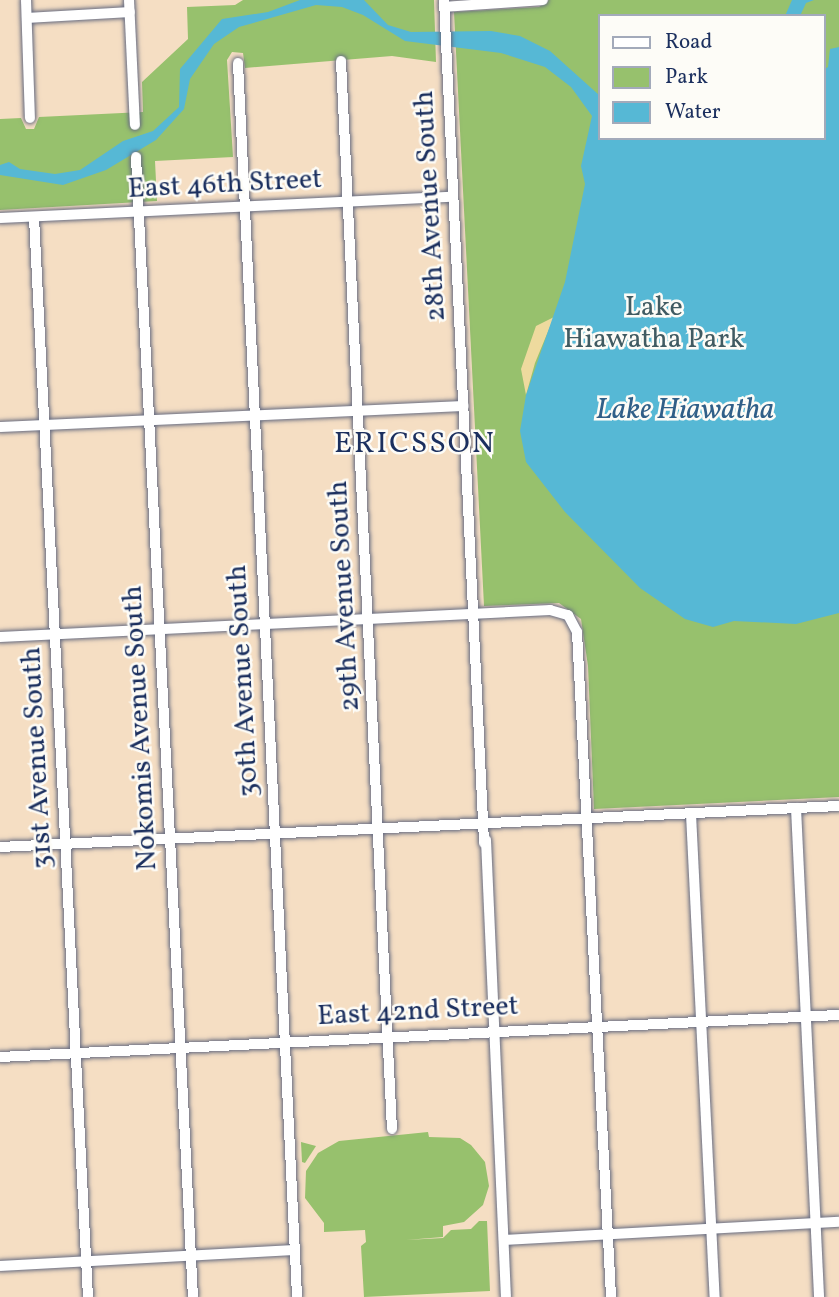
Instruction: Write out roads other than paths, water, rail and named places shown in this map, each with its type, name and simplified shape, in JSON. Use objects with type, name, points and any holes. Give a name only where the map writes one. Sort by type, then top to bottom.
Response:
[{"type":"street","points":[[26,0],[30,118]]},
{"type":"street","points":[[129,0],[135,125]]},
{"type":"street","points":[[444,4],[531,4],[543,0]]},
{"type":"street","name":"28th Avenue South","points":[[444,4],[506,1297]]},
{"type":"street","points":[[27,18],[130,12]]},
{"type":"street","name":"29th Avenue South","points":[[341,61],[392,1129]]},
{"type":"street","name":"30th Avenue South","points":[[237,63],[297,1297]]},
{"type":"street","name":"Nokomis Avenue South","points":[[136,157],[193,1297]]},
{"type":"street","name":"East 46th Street","points":[[0,218],[452,197]]},
{"type":"street","name":"31st Avenue South","points":[[34,217],[88,1297]]},
{"type":"street","points":[[0,427],[359,410],[464,412]]},
{"type":"street","points":[[0,637],[560,611],[575,623],[611,1297]]},
{"type":"street","points":[[0,847],[839,806]]},
{"type":"street","points":[[796,808],[819,1297]]},
{"type":"street","points":[[691,814],[715,1297]]},
{"type":"street","name":"East 42nd Street","points":[[0,1057],[839,1015]]},
{"type":"street","points":[[504,1240],[839,1222]]},
{"type":"street","points":[[0,1266],[294,1250]]},
{"type":"water","name":"Lake Hiawatha","points":[[300,0],[364,0],[388,25],[411,32],[491,31],[520,36],[550,51],[598,94],[598,140],[825,140],[825,69],[828,67],[830,49],[839,47],[839,613],[796,624],[734,621],[713,627],[685,619],[640,588],[565,512],[526,462],[520,431],[526,395],[565,282],[585,184],[581,166],[592,116],[571,87],[545,67],[501,53],[405,41],[363,15],[342,7],[316,5],[239,27],[214,44],[190,79],[184,109],[156,140],[106,170],[63,185],[0,175],[0,165],[9,162],[20,169],[55,174],[80,170],[123,141],[153,131],[179,107],[180,69],[222,19],[268,12]]},
{"type":"water","points":[[792,0],[814,0],[806,3],[801,14],[786,14]]},
{"type":"district","name":"ERICSSON","points":[[415,444]]},
{"type":"park label","name":"Lake Hiawatha Park","points":[[654,324]]}]
